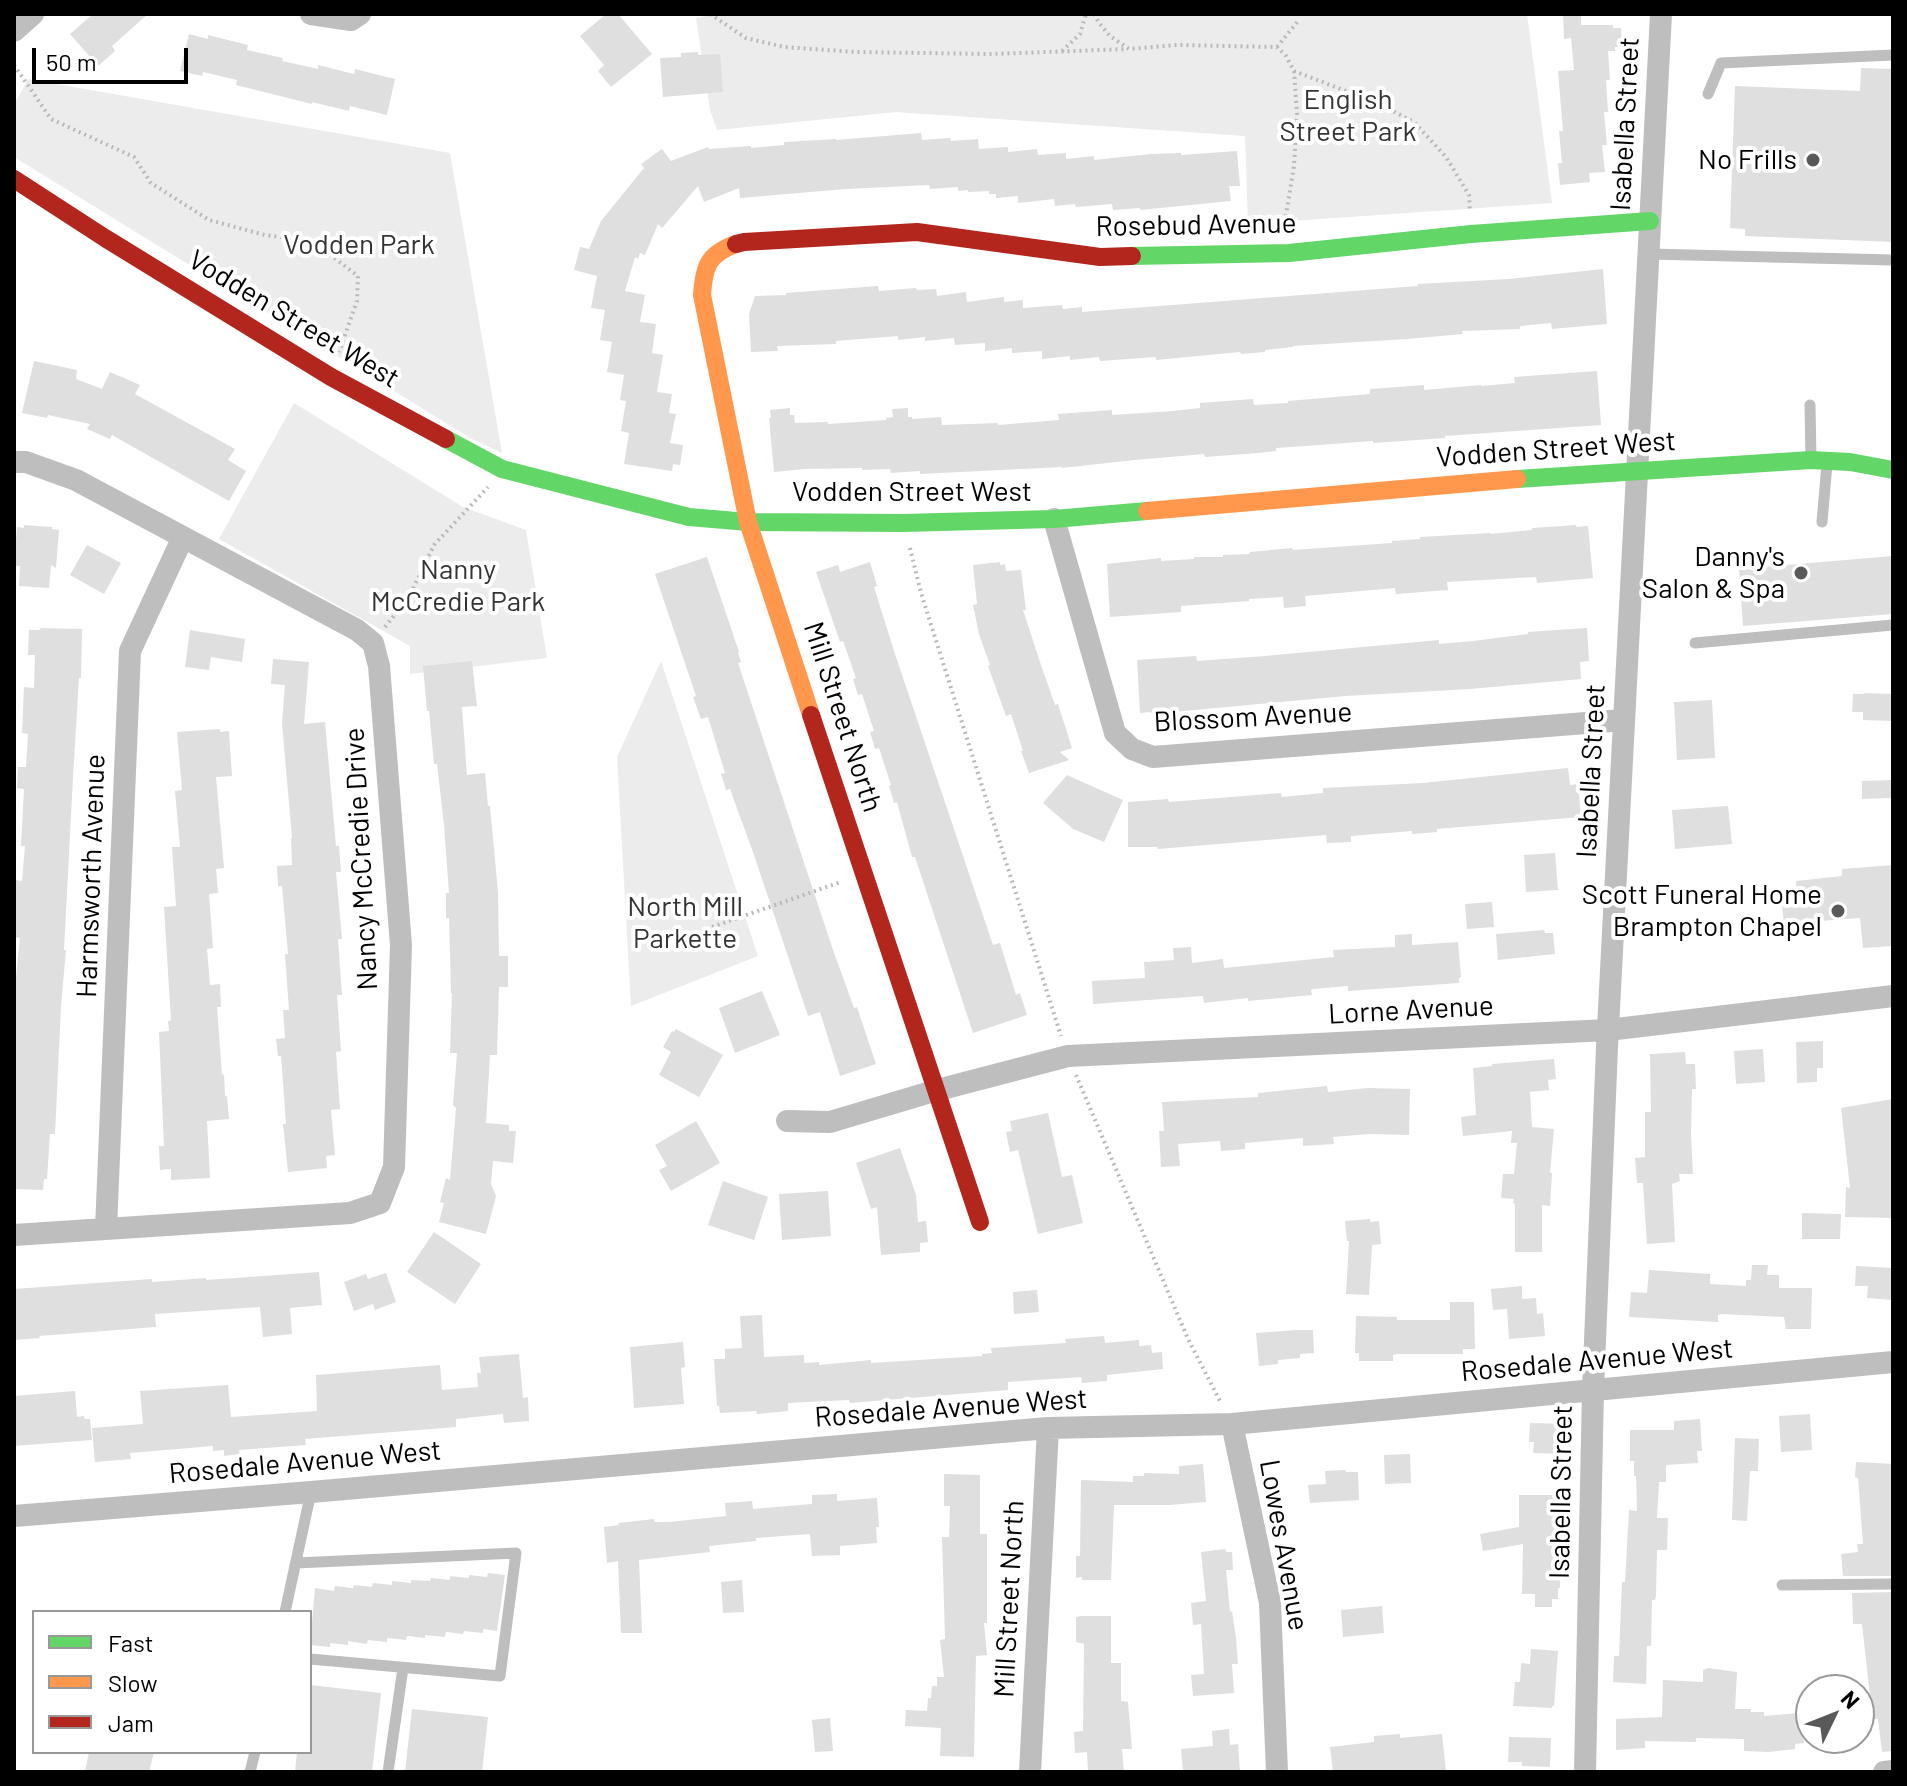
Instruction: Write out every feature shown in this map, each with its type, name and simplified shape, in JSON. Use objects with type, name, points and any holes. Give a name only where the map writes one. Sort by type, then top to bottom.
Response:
[{"type":"street","points":[[14,31],[33,14]]},
{"type":"street","points":[[311,14],[351,20],[360,14]]},
{"type":"street","name":"Isabella Street","points":[[1585,1772],[1593,1390],[1608,1030],[1661,14]]},
{"type":"street","name":"Vodden Street West","points":[[14,179],[331,377],[502,469],[689,517],[748,522],[903,523],[1054,519],[1515,479],[1819,460],[1893,470]]},
{"type":"street","name":"Rosebud Avenue","points":[[744,242],[917,232],[1100,257],[1289,253],[1471,234],[1650,221]]},
{"type":"street","name":"Mill Street North","points":[[744,242],[720,249],[703,269],[702,295],[748,522],[934,1091],[980,1222]]},
{"type":"street","points":[[14,462],[26,462],[76,480],[357,630],[373,643]]},
{"type":"street","name":"Blossom Avenue","points":[[1054,519],[1115,733],[1132,749],[1153,757],[1624,720]]},
{"type":"street","name":"Harmsworth Avenue","points":[[106,1229],[130,651],[183,537]]},
{"type":"street","name":"Nancy McCredie Drive","points":[[14,1235],[350,1213],[380,1203],[394,1167],[401,945],[379,666],[373,643]]},
{"type":"street","name":"Lorne Avenue","points":[[787,1121],[830,1122],[1068,1056],[1608,1030],[1893,996]]},
{"type":"street","name":"Rosedale Avenue West","points":[[14,1516],[1048,1428],[1232,1424],[1893,1362]]},
{"type":"street","name":"Lowes Avenue","points":[[1232,1424],[1270,1603],[1277,1772]]},
{"type":"street","name":"Mill Street North","points":[[1030,1772],[1048,1428]]},
{"type":"street","points":[[1884,1772],[1893,1771]]},
{"type":"lane","points":[[1708,94],[1721,63],[1893,55]]},
{"type":"lane","points":[[1649,254],[1893,260]]},
{"type":"lane","points":[[1810,405],[1819,460],[1822,522]]},
{"type":"lane","points":[[1695,643],[1893,625]]},
{"type":"lane","points":[[285,1610],[311,1492]]},
{"type":"lane","points":[[296,1563],[516,1553],[500,1676],[312,1659]]},
{"type":"lane","points":[[1782,1585],[1893,1584]]},
{"type":"lane","points":[[388,1772],[403,1668]]},
{"type":"path","points":[[710,14],[746,38],[784,47],[856,52],[1061,52],[1177,45],[1277,47],[1294,71],[1297,113],[1294,166],[1285,221],[1289,253]]},
{"type":"path","points":[[1061,52],[1080,34],[1086,14]]},
{"type":"path","points":[[1094,14],[1110,36],[1129,49]]},
{"type":"path","points":[[1277,47],[1299,20]]},
{"type":"path","points":[[14,65],[51,119],[134,157],[151,183],[209,220],[265,235],[312,241],[358,276],[357,301],[331,377]]},
{"type":"path","points":[[1294,71],[1377,103],[1414,122],[1446,157],[1469,195],[1471,234]]},
{"type":"path","points":[[373,643],[409,597],[434,545],[502,469]]},
{"type":"path","points":[[903,523],[926,608],[1064,1044]]},
{"type":"path","points":[[712,927],[863,875]]},
{"type":"path","points":[[1075,1073],[1188,1339],[1232,1424]]},
{"type":"green space","name":"English Street Park","points":[[716,14],[1527,14],[1552,203],[1248,224],[1245,136],[896,112],[717,130],[710,110],[696,18]]},
{"type":"green space","name":"Vodden Park","points":[[28,79],[450,153],[502,453],[472,439],[14,157],[14,105]]},
{"type":"green space","name":"Nanny McCredie Park","points":[[294,403],[463,507],[526,530],[547,658],[410,674],[410,646],[219,539]]},
{"type":"green space","name":"North Mill Parkette","points":[[661,661],[758,956],[631,1006],[617,757]]},
{"type":"building","points":[[93,14],[148,14],[112,46],[115,51],[98,66],[70,34]]},
{"type":"building","points":[[606,14],[618,14],[652,54],[611,87],[598,71],[604,65],[580,36]]},
{"type":"building","points":[[1563,14],[1581,14],[1581,25],[1621,28],[1622,47],[1608,51],[1608,112],[1604,112],[1607,145],[1602,145],[1605,172],[1589,173],[1590,182],[1560,185],[1558,163],[1562,163],[1559,131],[1563,131],[1558,71],[1574,70],[1571,38],[1564,39]]},
{"type":"building","points":[[189,34],[208,39],[208,35],[248,45],[247,50],[318,69],[318,65],[354,74],[355,69],[395,79],[387,115],[350,106],[349,111],[312,104],[236,85],[237,80],[203,72],[202,76],[180,71]]},
{"type":"building","points":[[698,52],[698,55],[720,54],[723,92],[663,97],[660,58]]},
{"type":"building","name":"No Frills","points":[[1861,68],[1893,69],[1893,242],[1745,236],[1745,229],[1730,228],[1735,86],[1860,91]]},
{"type":"building","points":[[921,133],[922,140],[978,139],[979,149],[1008,147],[1008,152],[1037,149],[1038,155],[1066,153],[1066,159],[1237,151],[1240,186],[1229,186],[1231,201],[1113,210],[1112,204],[1055,206],[1054,199],[1018,203],[1018,196],[996,198],[996,194],[989,194],[989,191],[958,191],[958,187],[930,189],[929,185],[740,198],[739,188],[704,202],[698,186],[662,228],[658,224],[645,255],[640,253],[638,259],[635,257],[625,291],[645,295],[640,322],[656,324],[652,353],[663,355],[657,392],[672,394],[669,413],[676,414],[670,443],[683,445],[680,465],[673,464],[672,471],[624,464],[629,433],[621,431],[626,401],[620,400],[624,375],[607,372],[612,342],[600,340],[605,310],[591,308],[597,276],[574,270],[580,247],[589,249],[601,221],[644,168],[641,164],[662,149],[671,161],[708,147],[751,148],[784,145],[784,142]]},
{"type":"building","points":[[1603,269],[1607,324],[1552,329],[1551,323],[1520,326],[1520,329],[1462,331],[1463,334],[1156,360],[1156,357],[1100,361],[1099,357],[1070,360],[1070,356],[1042,359],[1042,351],[1012,353],[1012,348],[985,351],[985,343],[955,345],[954,338],[925,341],[925,337],[898,340],[898,336],[836,341],[836,344],[777,346],[778,351],[751,352],[749,314],[755,296],[878,286],[879,291],[936,289],[937,296],[966,292],[967,302],[1004,297],[1004,302],[1023,300],[1023,308],[1062,305],[1063,309],[1082,307],[1082,312]]},
{"type":"building","points":[[34,361],[77,370],[76,379],[102,389],[110,372],[140,385],[135,394],[235,449],[228,460],[246,471],[229,501],[112,435],[110,439],[87,429],[90,424],[22,413]]},
{"type":"building","points":[[1597,371],[1601,425],[1276,448],[1276,451],[1258,453],[1205,457],[1204,454],[1062,468],[920,474],[920,471],[891,473],[890,469],[862,468],[774,472],[769,418],[770,410],[790,408],[795,423],[886,420],[893,417],[892,409],[908,408],[908,417],[912,419],[941,417],[942,425],[998,425],[1059,420],[1058,414],[1112,410],[1112,415],[1173,411],[1200,408],[1200,403],[1253,399],[1254,405],[1288,403],[1370,394],[1370,389],[1424,385],[1424,390],[1481,386],[1515,383],[1514,377]]},
{"type":"building","points":[[24,525],[59,530],[56,568],[51,565],[49,588],[19,586],[20,566],[14,566],[17,527],[24,528]]},
{"type":"building","points":[[1588,526],[1593,578],[1537,583],[1536,577],[1447,582],[1448,590],[1396,594],[1395,588],[1305,596],[1306,606],[1284,608],[1283,597],[1181,606],[1181,612],[1110,617],[1107,564],[1392,543],[1420,537]]},
{"type":"building","points":[[87,545],[121,563],[104,594],[70,575]]},
{"type":"building","points":[[1893,556],[1893,614],[1743,626],[1739,569]]},
{"type":"building","points":[[707,557],[739,652],[741,662],[738,663],[833,950],[876,1064],[840,1076],[820,1012],[808,1016],[754,855],[730,789],[726,790],[721,774],[725,773],[708,717],[701,719],[693,697],[696,696],[655,574]]},
{"type":"building","points":[[870,562],[877,586],[874,587],[894,651],[993,945],[1000,943],[1016,995],[1020,993],[1027,1015],[973,1033],[915,857],[912,857],[897,802],[894,803],[879,748],[875,749],[870,732],[874,731],[862,694],[858,695],[853,679],[856,678],[816,572],[838,565],[840,572]]},
{"type":"building","points":[[1000,562],[1000,565],[1005,564],[1006,571],[1021,570],[1026,610],[1023,610],[1072,748],[1060,752],[1069,760],[1029,773],[1011,714],[1006,716],[988,666],[973,605],[977,604],[973,565]]},
{"type":"building","points":[[1587,628],[1589,661],[1580,662],[1581,679],[1140,713],[1137,660],[1196,656],[1197,661],[1439,640],[1439,644]]},
{"type":"building","points":[[82,629],[55,1134],[50,1134],[47,1179],[44,1179],[43,1190],[14,1189],[14,997],[20,938],[14,937],[14,903],[16,880],[22,881],[25,846],[21,846],[24,789],[17,788],[18,767],[26,767],[28,734],[22,733],[24,687],[34,688],[35,655],[28,655],[29,630]]},
{"type":"building","points":[[190,630],[245,639],[242,662],[211,657],[209,670],[185,667]]},
{"type":"building","points":[[273,659],[309,662],[304,724],[325,722],[341,872],[336,872],[342,939],[338,939],[342,995],[337,995],[341,1051],[336,1052],[340,1109],[331,1110],[335,1155],[326,1156],[327,1168],[288,1172],[281,1056],[278,1056],[276,1039],[285,1038],[283,1010],[289,1010],[285,954],[288,954],[282,886],[278,886],[277,866],[292,865],[292,838],[282,723],[285,685],[271,684]]},
{"type":"building","points":[[472,661],[477,706],[462,707],[467,775],[485,773],[498,892],[499,956],[508,956],[508,987],[499,987],[497,1055],[490,1055],[486,1123],[509,1125],[509,1131],[516,1131],[513,1163],[493,1161],[491,1184],[496,1196],[486,1234],[439,1222],[446,1178],[450,1180],[457,1053],[450,1053],[452,993],[449,918],[446,918],[446,893],[449,893],[444,825],[423,666]]},
{"type":"building","points":[[1853,694],[1893,694],[1893,721],[1863,720],[1863,712],[1852,712]]},
{"type":"building","points":[[1712,700],[1715,758],[1677,760],[1674,702]]},
{"type":"building","points":[[220,729],[220,732],[229,731],[232,776],[216,777],[224,868],[216,869],[218,893],[209,894],[213,948],[207,949],[210,985],[220,984],[221,1007],[217,1007],[229,1119],[207,1121],[210,1178],[171,1180],[171,1169],[160,1170],[159,1146],[164,1146],[159,1032],[169,1031],[168,1021],[171,1021],[164,907],[176,906],[172,847],[180,847],[175,791],[182,790],[177,732]]},
{"type":"building","points":[[1568,768],[1570,785],[1578,784],[1581,817],[1437,829],[1437,832],[1351,836],[1351,842],[1327,843],[1326,835],[1158,849],[1128,847],[1128,802],[1168,799],[1169,802],[1281,793],[1282,797],[1323,793],[1323,788],[1423,783]]},
{"type":"building","points":[[1067,775],[1123,800],[1104,842],[1073,829],[1043,803]]},
{"type":"building","points":[[1893,780],[1893,798],[1862,799],[1862,781]]},
{"type":"building","points":[[1728,806],[1732,844],[1675,849],[1672,810]]},
{"type":"building","points":[[1555,853],[1558,890],[1526,892],[1524,855]]},
{"type":"building","name":"Scott Funeral Home Brampton Chapel","points":[[1893,865],[1893,946],[1863,948],[1860,918],[1807,922],[1808,931],[1790,932],[1789,926],[1784,926],[1782,904],[1797,900],[1796,881],[1842,876],[1842,869]]},
{"type":"building","points":[[1492,902],[1494,927],[1467,929],[1465,904]]},
{"type":"building","points":[[1544,930],[1545,933],[1553,933],[1555,954],[1498,960],[1496,934]]},
{"type":"building","points":[[1412,934],[1412,945],[1458,942],[1459,983],[1348,991],[1348,986],[1313,989],[1312,995],[1248,1001],[1248,998],[1204,1003],[1203,996],[1093,1004],[1092,981],[1145,978],[1144,962],[1174,960],[1173,948],[1191,947],[1192,963],[1223,959],[1224,968],[1334,957],[1333,950],[1395,947],[1395,935]]},
{"type":"building","points":[[762,991],[780,1035],[735,1053],[719,1008]]},
{"type":"building","points":[[676,1029],[723,1055],[699,1097],[659,1075],[671,1052],[663,1047]]},
{"type":"building","points":[[1823,1041],[1823,1068],[1817,1068],[1817,1082],[1797,1083],[1796,1042]]},
{"type":"building","points":[[1763,1049],[1765,1082],[1736,1084],[1734,1051]]},
{"type":"building","points":[[1685,1052],[1686,1064],[1695,1064],[1696,1089],[1692,1089],[1691,1135],[1693,1174],[1679,1174],[1680,1181],[1672,1184],[1675,1242],[1647,1244],[1643,1183],[1637,1183],[1635,1158],[1645,1157],[1645,1112],[1651,1112],[1650,1054]]},
{"type":"building","points":[[1554,1059],[1556,1079],[1548,1080],[1549,1090],[1530,1092],[1532,1127],[1554,1129],[1550,1206],[1542,1205],[1542,1252],[1515,1252],[1514,1199],[1501,1198],[1503,1174],[1514,1174],[1517,1143],[1511,1143],[1512,1131],[1463,1136],[1461,1117],[1476,1115],[1473,1068]]},
{"type":"building","points":[[1327,1086],[1328,1092],[1368,1088],[1410,1089],[1409,1135],[1333,1137],[1334,1144],[1303,1146],[1303,1138],[1245,1143],[1245,1149],[1221,1151],[1220,1141],[1178,1144],[1180,1166],[1161,1167],[1159,1131],[1164,1131],[1162,1102],[1258,1097],[1258,1093]]},
{"type":"building","points":[[1893,1099],[1893,1218],[1845,1217],[1846,1187],[1850,1188],[1841,1108]]},
{"type":"building","points":[[1048,1113],[1062,1177],[1072,1175],[1083,1223],[1038,1234],[1018,1150],[1010,1152],[1006,1132],[1012,1131],[1010,1121]]},
{"type":"building","points":[[696,1121],[720,1163],[671,1191],[659,1170],[667,1166],[655,1145]]},
{"type":"building","points":[[900,1148],[916,1195],[918,1222],[926,1221],[928,1242],[920,1243],[920,1252],[881,1255],[877,1207],[871,1209],[856,1163]]},
{"type":"building","points":[[723,1181],[768,1197],[754,1240],[708,1225]]},
{"type":"building","points":[[828,1191],[831,1236],[782,1240],[779,1194]]},
{"type":"building","points":[[1802,1213],[1841,1214],[1840,1239],[1802,1239]]},
{"type":"building","points":[[1370,1219],[1370,1222],[1379,1221],[1381,1244],[1372,1245],[1369,1295],[1346,1294],[1349,1241],[1345,1221]]},
{"type":"building","points":[[434,1232],[481,1264],[455,1304],[407,1272]]},
{"type":"building","points":[[1752,1265],[1768,1265],[1767,1275],[1779,1275],[1779,1288],[1812,1288],[1811,1329],[1786,1329],[1784,1317],[1721,1314],[1718,1315],[1718,1322],[1629,1317],[1631,1292],[1647,1293],[1649,1270],[1710,1274],[1710,1284],[1746,1286],[1746,1280],[1751,1280]]},
{"type":"building","points":[[1856,1266],[1893,1268],[1893,1300],[1867,1298],[1868,1286],[1855,1286]]},
{"type":"building","points":[[319,1272],[322,1305],[290,1308],[292,1334],[263,1337],[260,1307],[155,1314],[156,1327],[14,1340],[14,1289]]},
{"type":"building","points":[[386,1273],[396,1302],[375,1310],[373,1304],[354,1311],[344,1282],[366,1274],[368,1279]]},
{"type":"building","points":[[1522,1286],[1522,1299],[1536,1298],[1537,1314],[1543,1313],[1545,1336],[1509,1339],[1507,1309],[1493,1310],[1491,1289]]},
{"type":"building","points":[[1037,1290],[1039,1312],[1014,1314],[1013,1292]]},
{"type":"building","points":[[1450,1302],[1474,1302],[1475,1349],[1463,1349],[1463,1354],[1397,1354],[1393,1355],[1393,1361],[1359,1361],[1359,1353],[1355,1353],[1356,1316],[1450,1320]]},
{"type":"building","points":[[762,1315],[764,1357],[804,1355],[804,1363],[819,1362],[819,1365],[871,1360],[871,1363],[982,1356],[992,1353],[991,1348],[1066,1343],[1065,1339],[1104,1336],[1105,1343],[1139,1340],[1139,1346],[1151,1345],[1152,1353],[1162,1352],[1163,1369],[1107,1375],[1107,1381],[1082,1383],[1081,1377],[1008,1382],[1008,1390],[850,1403],[849,1400],[788,1403],[788,1411],[720,1413],[714,1359],[725,1359],[725,1349],[742,1348],[740,1316]]},
{"type":"building","points":[[1313,1330],[1314,1353],[1278,1360],[1278,1364],[1259,1366],[1256,1333]]},
{"type":"building","points":[[683,1342],[685,1367],[681,1368],[684,1404],[634,1408],[630,1347]]},
{"type":"building","points":[[519,1354],[523,1398],[528,1397],[529,1421],[504,1423],[503,1414],[456,1419],[456,1427],[305,1439],[306,1445],[239,1450],[240,1454],[224,1456],[224,1450],[213,1451],[213,1446],[130,1453],[131,1459],[95,1462],[92,1428],[143,1424],[140,1391],[228,1385],[231,1417],[317,1411],[316,1375],[440,1365],[442,1390],[478,1387],[477,1373],[481,1373],[479,1357]]},
{"type":"building","points":[[75,1391],[77,1417],[90,1419],[92,1440],[14,1446],[14,1396]]},
{"type":"building","points":[[1810,1414],[1812,1450],[1781,1452],[1779,1416]]},
{"type":"building","points":[[1700,1419],[1702,1451],[1697,1451],[1698,1463],[1666,1465],[1666,1482],[1659,1482],[1657,1518],[1668,1518],[1667,1550],[1657,1550],[1656,1596],[1652,1600],[1646,1684],[1613,1682],[1614,1656],[1619,1656],[1629,1510],[1637,1511],[1634,1461],[1630,1461],[1630,1430],[1674,1430],[1674,1421]]},
{"type":"building","points":[[1530,1423],[1568,1424],[1567,1454],[1533,1453],[1534,1442],[1529,1442]]},
{"type":"building","points":[[1735,1438],[1759,1439],[1758,1471],[1750,1471],[1747,1521],[1732,1520]]},
{"type":"building","points":[[1410,1454],[1411,1483],[1385,1484],[1384,1455]]},
{"type":"building","points":[[1856,1462],[1893,1464],[1893,1576],[1843,1576],[1841,1554],[1858,1552],[1857,1544],[1863,1544]]},
{"type":"building","points":[[1203,1464],[1206,1502],[1114,1505],[1111,1580],[1076,1578],[1076,1556],[1080,1556],[1081,1480],[1133,1482],[1133,1476],[1144,1476],[1144,1473],[1179,1474],[1179,1466]]},
{"type":"building","points":[[1325,1471],[1358,1472],[1359,1500],[1310,1503],[1308,1485],[1326,1484]]},
{"type":"building","points":[[944,1474],[980,1475],[980,1534],[987,1534],[987,1623],[984,1623],[987,1655],[976,1656],[974,1757],[940,1756],[941,1728],[905,1726],[906,1710],[927,1711],[932,1686],[937,1686],[937,1677],[944,1677],[940,1640],[945,1639],[942,1537],[949,1537],[950,1506],[944,1506]]},
{"type":"building","points":[[837,1494],[837,1501],[877,1498],[877,1543],[840,1546],[840,1555],[812,1556],[810,1534],[756,1538],[756,1541],[709,1546],[710,1552],[639,1560],[642,1633],[621,1633],[618,1561],[607,1563],[604,1527],[654,1519],[654,1522],[669,1522],[726,1516],[725,1503],[752,1501],[753,1509],[812,1504],[812,1495]]},
{"type":"building","points":[[1519,1495],[1554,1495],[1555,1501],[1561,1501],[1560,1544],[1565,1544],[1564,1568],[1560,1568],[1558,1599],[1552,1599],[1552,1607],[1535,1607],[1535,1594],[1522,1594],[1523,1544],[1483,1551],[1480,1534],[1519,1527]]},
{"type":"building","points":[[1225,1549],[1232,1552],[1233,1570],[1226,1570],[1238,1664],[1232,1664],[1234,1693],[1193,1696],[1191,1675],[1204,1674],[1201,1624],[1193,1625],[1191,1603],[1206,1601],[1201,1552]]},
{"type":"building","points":[[488,1573],[505,1575],[497,1631],[446,1632],[445,1637],[407,1636],[406,1640],[387,1638],[387,1642],[368,1640],[367,1644],[348,1641],[348,1645],[330,1643],[330,1647],[312,1645],[315,1588],[334,1591],[335,1586],[372,1587],[373,1583],[392,1585],[392,1581],[450,1580],[450,1576],[487,1577]]},
{"type":"building","points":[[742,1580],[744,1612],[723,1613],[721,1582]]},
{"type":"building","points":[[1893,1592],[1893,1751],[1882,1752],[1878,1719],[1875,1719],[1875,1674],[1868,1674],[1862,1624],[1853,1624],[1852,1593]]},
{"type":"building","points":[[1382,1606],[1384,1633],[1343,1637],[1341,1610]]},
{"type":"building","points":[[1111,1616],[1111,1663],[1121,1663],[1121,1701],[1128,1702],[1132,1749],[1122,1749],[1124,1772],[1088,1772],[1087,1752],[1075,1753],[1074,1732],[1083,1731],[1084,1644],[1076,1642],[1076,1617]]},
{"type":"building","points":[[1531,1649],[1558,1651],[1552,1708],[1513,1706],[1515,1682],[1520,1682],[1521,1663],[1530,1664]]},
{"type":"building","points":[[1703,1670],[1737,1672],[1735,1709],[1764,1712],[1764,1716],[1795,1713],[1795,1749],[1744,1751],[1744,1739],[1696,1738],[1696,1742],[1645,1741],[1645,1748],[1616,1750],[1616,1719],[1662,1717],[1663,1680],[1703,1682]]},
{"type":"building","points":[[312,1685],[381,1693],[372,1772],[295,1772],[297,1754],[312,1754]]},
{"type":"building","points":[[412,1709],[488,1717],[482,1772],[405,1772]]},
{"type":"building","points":[[830,1718],[833,1751],[815,1752],[812,1720]]},
{"type":"building","points":[[1229,1729],[1230,1745],[1238,1744],[1240,1772],[1183,1772],[1181,1749],[1213,1746],[1212,1731]]},
{"type":"building","points":[[1400,1734],[1400,1738],[1442,1734],[1446,1772],[1333,1772],[1330,1747],[1374,1742],[1374,1736]]},
{"type":"building","points":[[1509,1737],[1551,1738],[1550,1767],[1508,1762]]},
{"type":"building","points":[[89,1754],[154,1754],[149,1772],[85,1772]]},
{"type":"traffic: fast","points":[[1132,256],[1289,253],[1471,234],[1650,221]]},
{"type":"traffic: fast","points":[[446,439],[502,469],[689,517],[748,522],[903,523],[1054,519],[1147,511]]},
{"type":"traffic: fast","points":[[1517,479],[1811,460],[1850,462],[1893,470]]},
{"type":"traffic: slow","points":[[736,244],[719,252],[709,262],[702,295],[748,522],[811,715]]},
{"type":"traffic: slow","points":[[1147,511],[1517,479]]},
{"type":"traffic: jam","points":[[14,179],[331,377],[446,439]]},
{"type":"traffic: jam","points":[[736,244],[917,232],[1100,257],[1132,256]]},
{"type":"traffic: jam","points":[[811,715],[980,1222]]},
{"type":"place","name":"No Frills","points":[[1813,160]]},
{"type":"place","name":"Danny's Salon & Spa","points":[[1801,573]]},
{"type":"place","name":"Scott Funeral Home Brampton Chapel","points":[[1838,911]]}]
